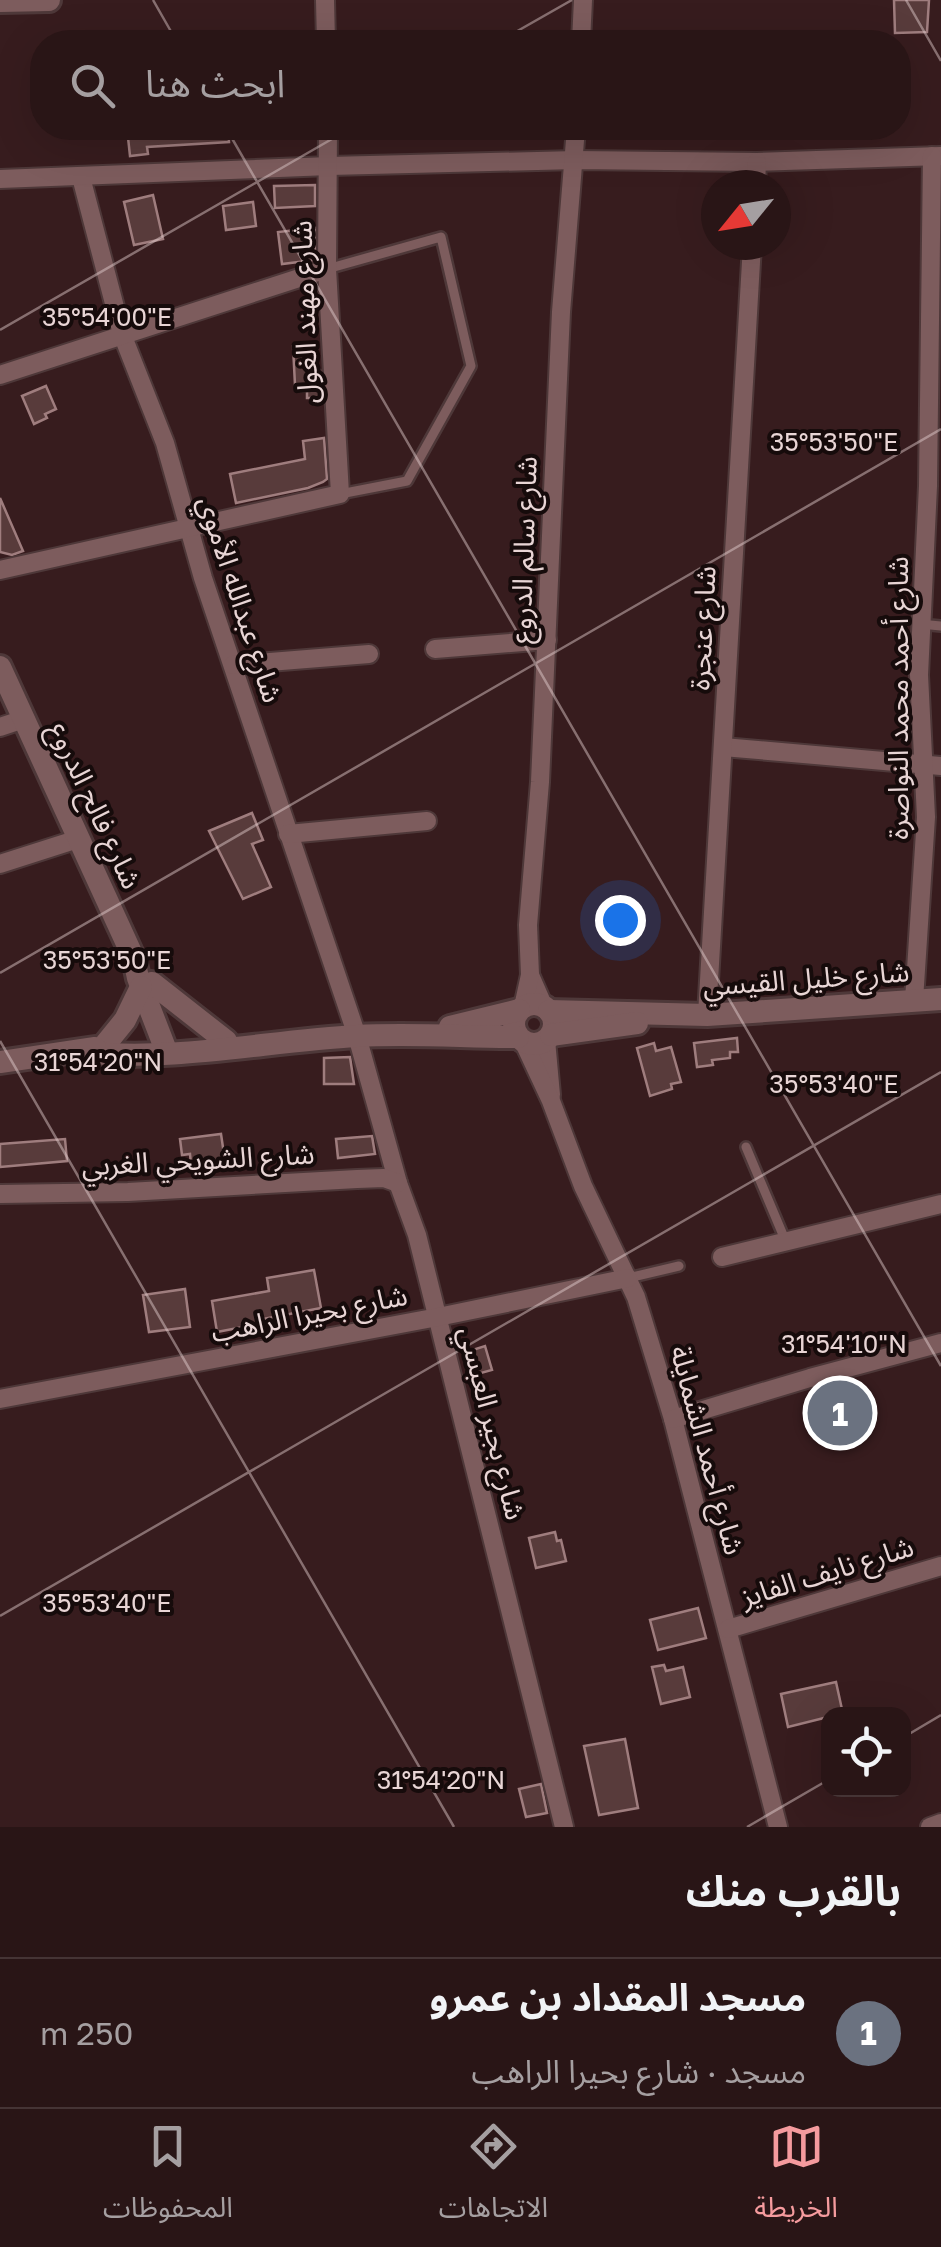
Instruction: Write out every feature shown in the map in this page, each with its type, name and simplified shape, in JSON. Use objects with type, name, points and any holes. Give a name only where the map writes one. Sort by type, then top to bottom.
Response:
[{"type":"street","points":[[0,4],[49,0]]},
{"type":"street","points":[[325,0],[326,30]]},
{"type":"street","points":[[582,30],[583,0]]},
{"type":"street","name":"شارع مهند الغول","points":[[328,140],[327,269],[340,494]]},
{"type":"street","name":"شارع سالم الدروع","points":[[534,1009],[528,925],[540,782],[561,312],[576,140]]},
{"type":"street","points":[[0,179],[328,166],[576,160],[757,162],[937,156]]},
{"type":"street","name":"شارع أحمد محمد النواصرة","points":[[914,1000],[926,817],[920,624],[935,486],[937,156]]},
{"type":"street","points":[[757,162],[757,170]]},
{"type":"street","name":"شارع عبدالله الأموي","points":[[81,177],[122,334],[164,443],[232,664],[357,1036]]},
{"type":"street","name":"شارع عنجرة","points":[[706,1015],[751,260]]},
{"type":"street","points":[[0,375],[327,269]]},
{"type":"street","points":[[0,570],[340,494]]},
{"type":"street","points":[[435,649],[547,640]]},
{"type":"street","points":[[232,664],[369,654]]},
{"type":"street","name":"شارع فالح الدروع","points":[[1,668],[173,1047]]},
{"type":"street","points":[[0,728],[24,720]]},
{"type":"street","points":[[723,747],[941,766]]},
{"type":"street","points":[[288,834],[426,821]]},
{"type":"street","points":[[0,864],[78,839]]},
{"type":"street","points":[[93,1049],[125,1020],[146,985],[237,1043]]},
{"type":"street","name":"شارع خليل القيسي","points":[[427,1034],[534,1009],[674,1016],[941,998]]},
{"type":"street","points":[[534,1009],[554,1024],[535,1038],[514,1026],[534,1009]]},
{"type":"street","name":"شارع خليل القيسي","points":[[0,1062],[93,1049],[357,1036],[535,1038],[674,1016]]},
{"type":"street","name":"شارع بجير العبسي","points":[[357,1036],[417,1236],[564,1827]]},
{"type":"street","name":"شارع أحمد الشمايلة","points":[[535,1038],[551,1100],[582,1186],[628,1278],[673,1419],[778,1827]]},
{"type":"street","name":"شارع الشويحي الغربي","points":[[0,1194],[128,1192],[357,1178],[384,1178],[398,1183]]},
{"type":"street","points":[[722,1257],[941,1204]]},
{"type":"street","name":"شارع بحيرا الراهب","points":[[0,1399],[628,1278]]},
{"type":"street","points":[[673,1419],[941,1343]]},
{"type":"street","name":"شارع نايف الفايز","points":[[728,1629],[941,1566]]},
{"type":"street","points":[[930,1827],[941,1823]]},
{"type":"lane","points":[[327,269],[441,237],[471,366],[407,481],[340,494]]},
{"type":"lane","points":[[920,624],[941,626]]},
{"type":"lane","points":[[746,1147],[786,1242]]},
{"type":"lane","points":[[628,1278],[679,1266]]},
{"type":"building","points":[[894,0],[929,0],[927,32],[895,30]]},
{"type":"building","points":[[128,140],[229,140],[147,147],[148,154],[130,156]]},
{"type":"building","points":[[315,185],[315,206],[275,208],[274,186]]},
{"type":"building","points":[[153,195],[163,239],[134,245],[124,202]]},
{"type":"building","points":[[253,202],[256,226],[226,230],[223,206]]},
{"type":"building","points":[[315,228],[315,260],[282,264],[278,232]]},
{"type":"building","points":[[310,343],[314,370],[320,370],[322,398],[307,398],[307,391],[295,385],[293,346]]},
{"type":"building","points":[[46,386],[56,409],[34,424],[22,396]]},
{"type":"building","points":[[324,438],[327,479],[323,482],[236,503],[230,474],[305,459],[303,441]]},
{"type":"building","points":[[0,498],[23,551],[12,555],[0,552]]},
{"type":"building","points":[[252,813],[263,840],[252,844],[271,887],[243,899],[209,831]]},
{"type":"building","points":[[737,1038],[738,1052],[730,1052],[730,1058],[697,1067],[694,1043]]},
{"type":"building","points":[[654,1043],[656,1051],[671,1047],[681,1082],[650,1096],[637,1048]]},
{"type":"building","points":[[350,1057],[354,1084],[324,1084],[324,1058]]},
{"type":"building","points":[[221,1134],[225,1161],[217,1162],[207,1174],[203,1163],[191,1165],[190,1154],[182,1155],[180,1139]]},
{"type":"building","points":[[372,1136],[375,1154],[338,1158],[336,1139]]},
{"type":"building","points":[[65,1139],[67,1161],[0,1167],[0,1144]]},
{"type":"building","points":[[314,1270],[321,1308],[217,1332],[212,1301],[269,1291],[267,1278]]},
{"type":"building","points":[[185,1289],[190,1327],[149,1332],[143,1295]]},
{"type":"building","points":[[485,1346],[492,1370],[470,1376],[463,1353]]},
{"type":"building","points":[[555,1532],[566,1561],[536,1568],[529,1538]]},
{"type":"building","points":[[698,1608],[706,1638],[658,1650],[650,1620]]},
{"type":"building","points":[[664,1665],[666,1671],[683,1667],[690,1697],[661,1704],[652,1667]]},
{"type":"building","points":[[836,1682],[841,1707],[821,1707],[821,1719],[788,1727],[781,1694]]},
{"type":"building","points":[[625,1739],[638,1808],[599,1815],[584,1746]]},
{"type":"building","points":[[541,1784],[547,1813],[526,1817],[519,1789]]},
{"type":"place","name":"مسجد المقداد بن عمرو","points":[[840,1413]]}]
